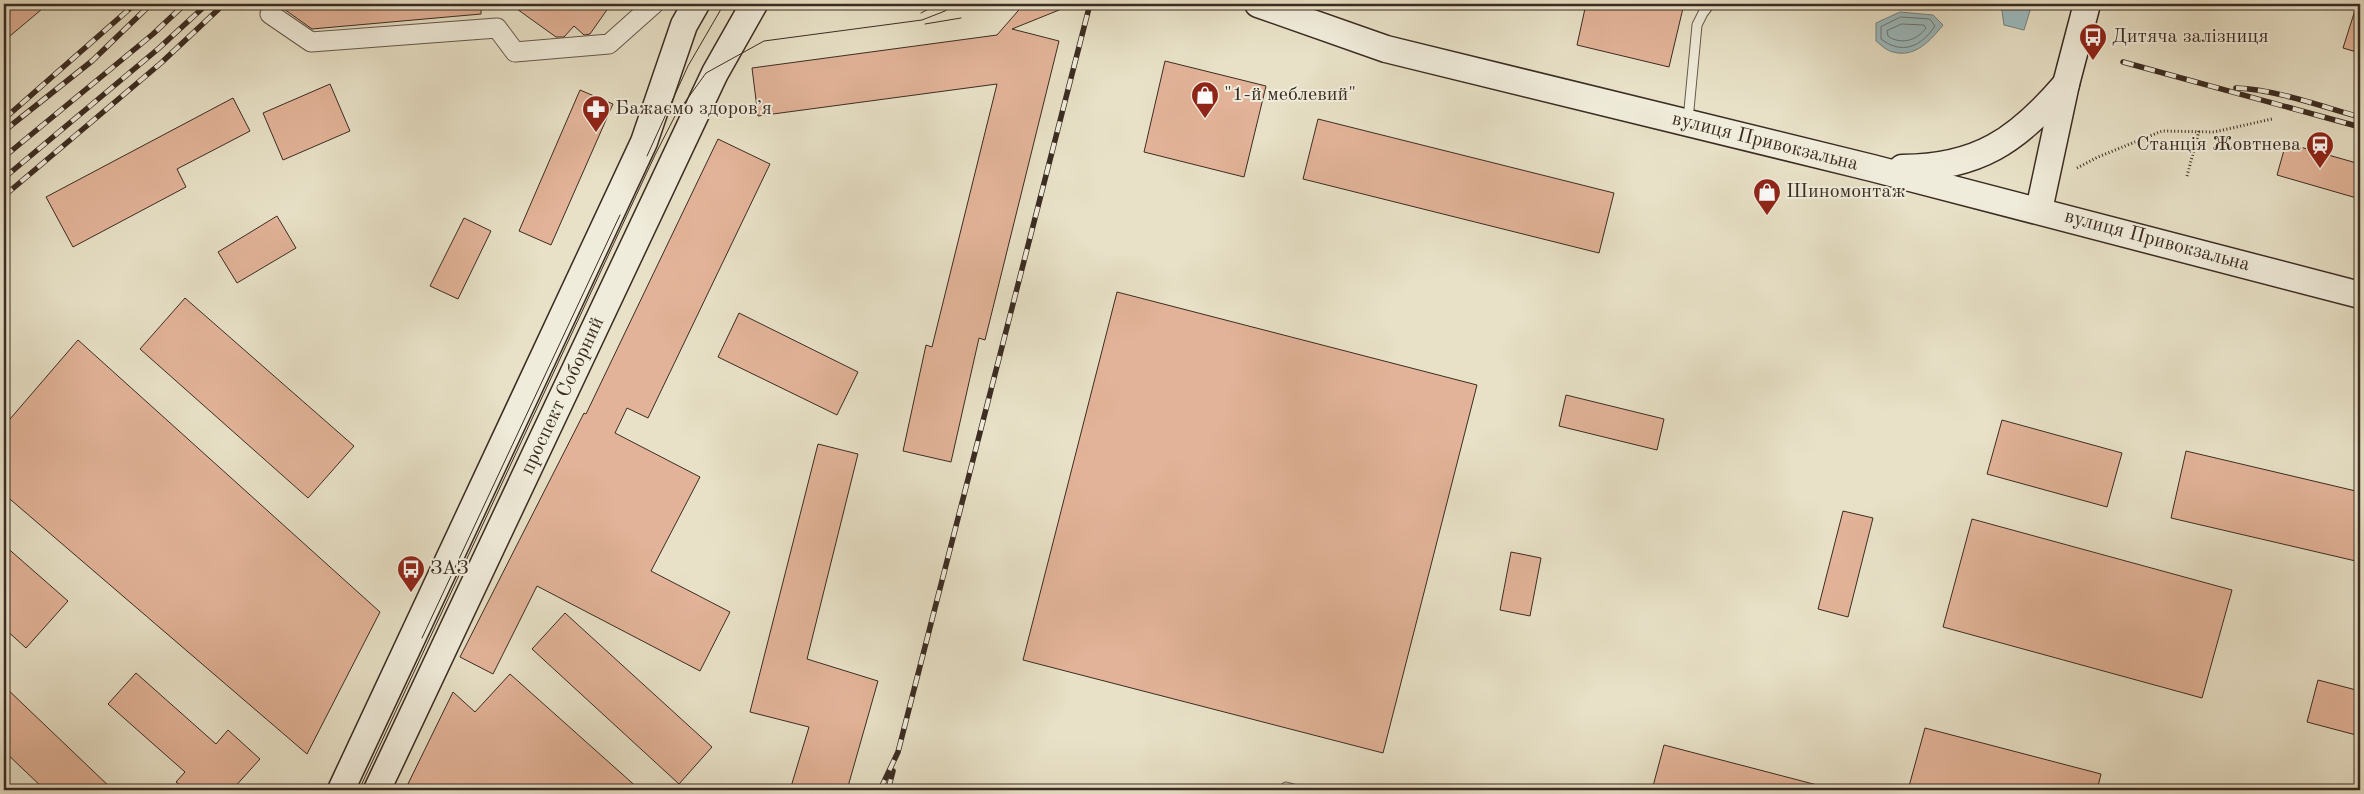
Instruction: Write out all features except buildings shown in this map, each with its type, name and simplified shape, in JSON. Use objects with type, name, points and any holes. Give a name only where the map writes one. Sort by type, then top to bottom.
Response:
[{"type":"main road","name":"проспект Соборний","points":[[377,790],[715,73],[754,4]]},
{"type":"main road","name":"вулиця Привокзальна","points":[[1258,4],[1386,49],[2039,210],[2360,295]]},
{"type":"main road","points":[[2039,210],[2066,84],[2087,4]]},
{"type":"main road","name":"проспект Соборний","points":[[341,790],[644,142],[690,8]]},
{"type":"main road","points":[[675,54],[682,62],[695,70],[715,73]]},
{"type":"main road","points":[[1872,168],[1924,168],[1952,164],[1987,153],[2020,132],[2066,84]]},
{"type":"street","points":[[270,14],[311,42],[497,28],[515,52],[609,44],[654,4]]},
{"type":"lane","points":[[1688,123],[1698,25],[1702,13],[1710,4]]},
{"type":"lane","points":[[1286,787],[1298,790]]},
{"type":"path","points":[[2077,168],[2098,157],[2162,131],[2214,132],[2272,119]]},
{"type":"path","points":[[2187,176],[2199,132]]},
{"type":"water","points":[[2001,4],[2032,4],[2024,30],[2004,25]]},
{"type":"water","points":[[1900,12],[1933,15],[1943,25],[1933,37],[1915,50],[1908,53],[1891,51],[1876,41],[1876,23]]},
{"type":"tram line","points":[[647,156],[688,66],[724,4]]},
{"type":"tram line","points":[[921,13],[938,4]]},
{"type":"tram line","points":[[359,790],[655,155],[675,116],[706,73],[764,41],[922,20],[945,11],[954,4]]},
{"type":"tram line","points":[[925,24],[961,18]]},
{"type":"tram line","points":[[422,638],[620,215]]},
{"type":"railway","points":[[4,119],[135,4]]},
{"type":"railway","points":[[4,131],[92,61],[151,4]]},
{"type":"railway","points":[[4,157],[153,34],[185,4]]},
{"type":"railway","points":[[4,178],[158,49],[207,4]]},
{"type":"railway","points":[[4,196],[161,63],[224,4]]},
{"type":"railway","points":[[880,790],[898,752],[1090,4]]},
{"type":"railway","points":[[2123,62],[2360,127]]},
{"type":"railway","points":[[2236,88],[2283,95],[2360,117]]},
{"type":"railway","points":[[888,790],[893,771]]},
{"type":"place","name":"Дитяча залізниця","points":[[2093,61]]},
{"type":"place","name":"\"1-й меблевий\"","points":[[1205,119]]},
{"type":"place","name":"Бажаємо здоровʼя","points":[[596,133]]},
{"type":"place","name":"Станція Жовтнева","points":[[2320,169]]},
{"type":"place","name":"Шиномонтаж","points":[[1767,216]]},
{"type":"place","name":"ЗАЗ","points":[[411,593]]}]
